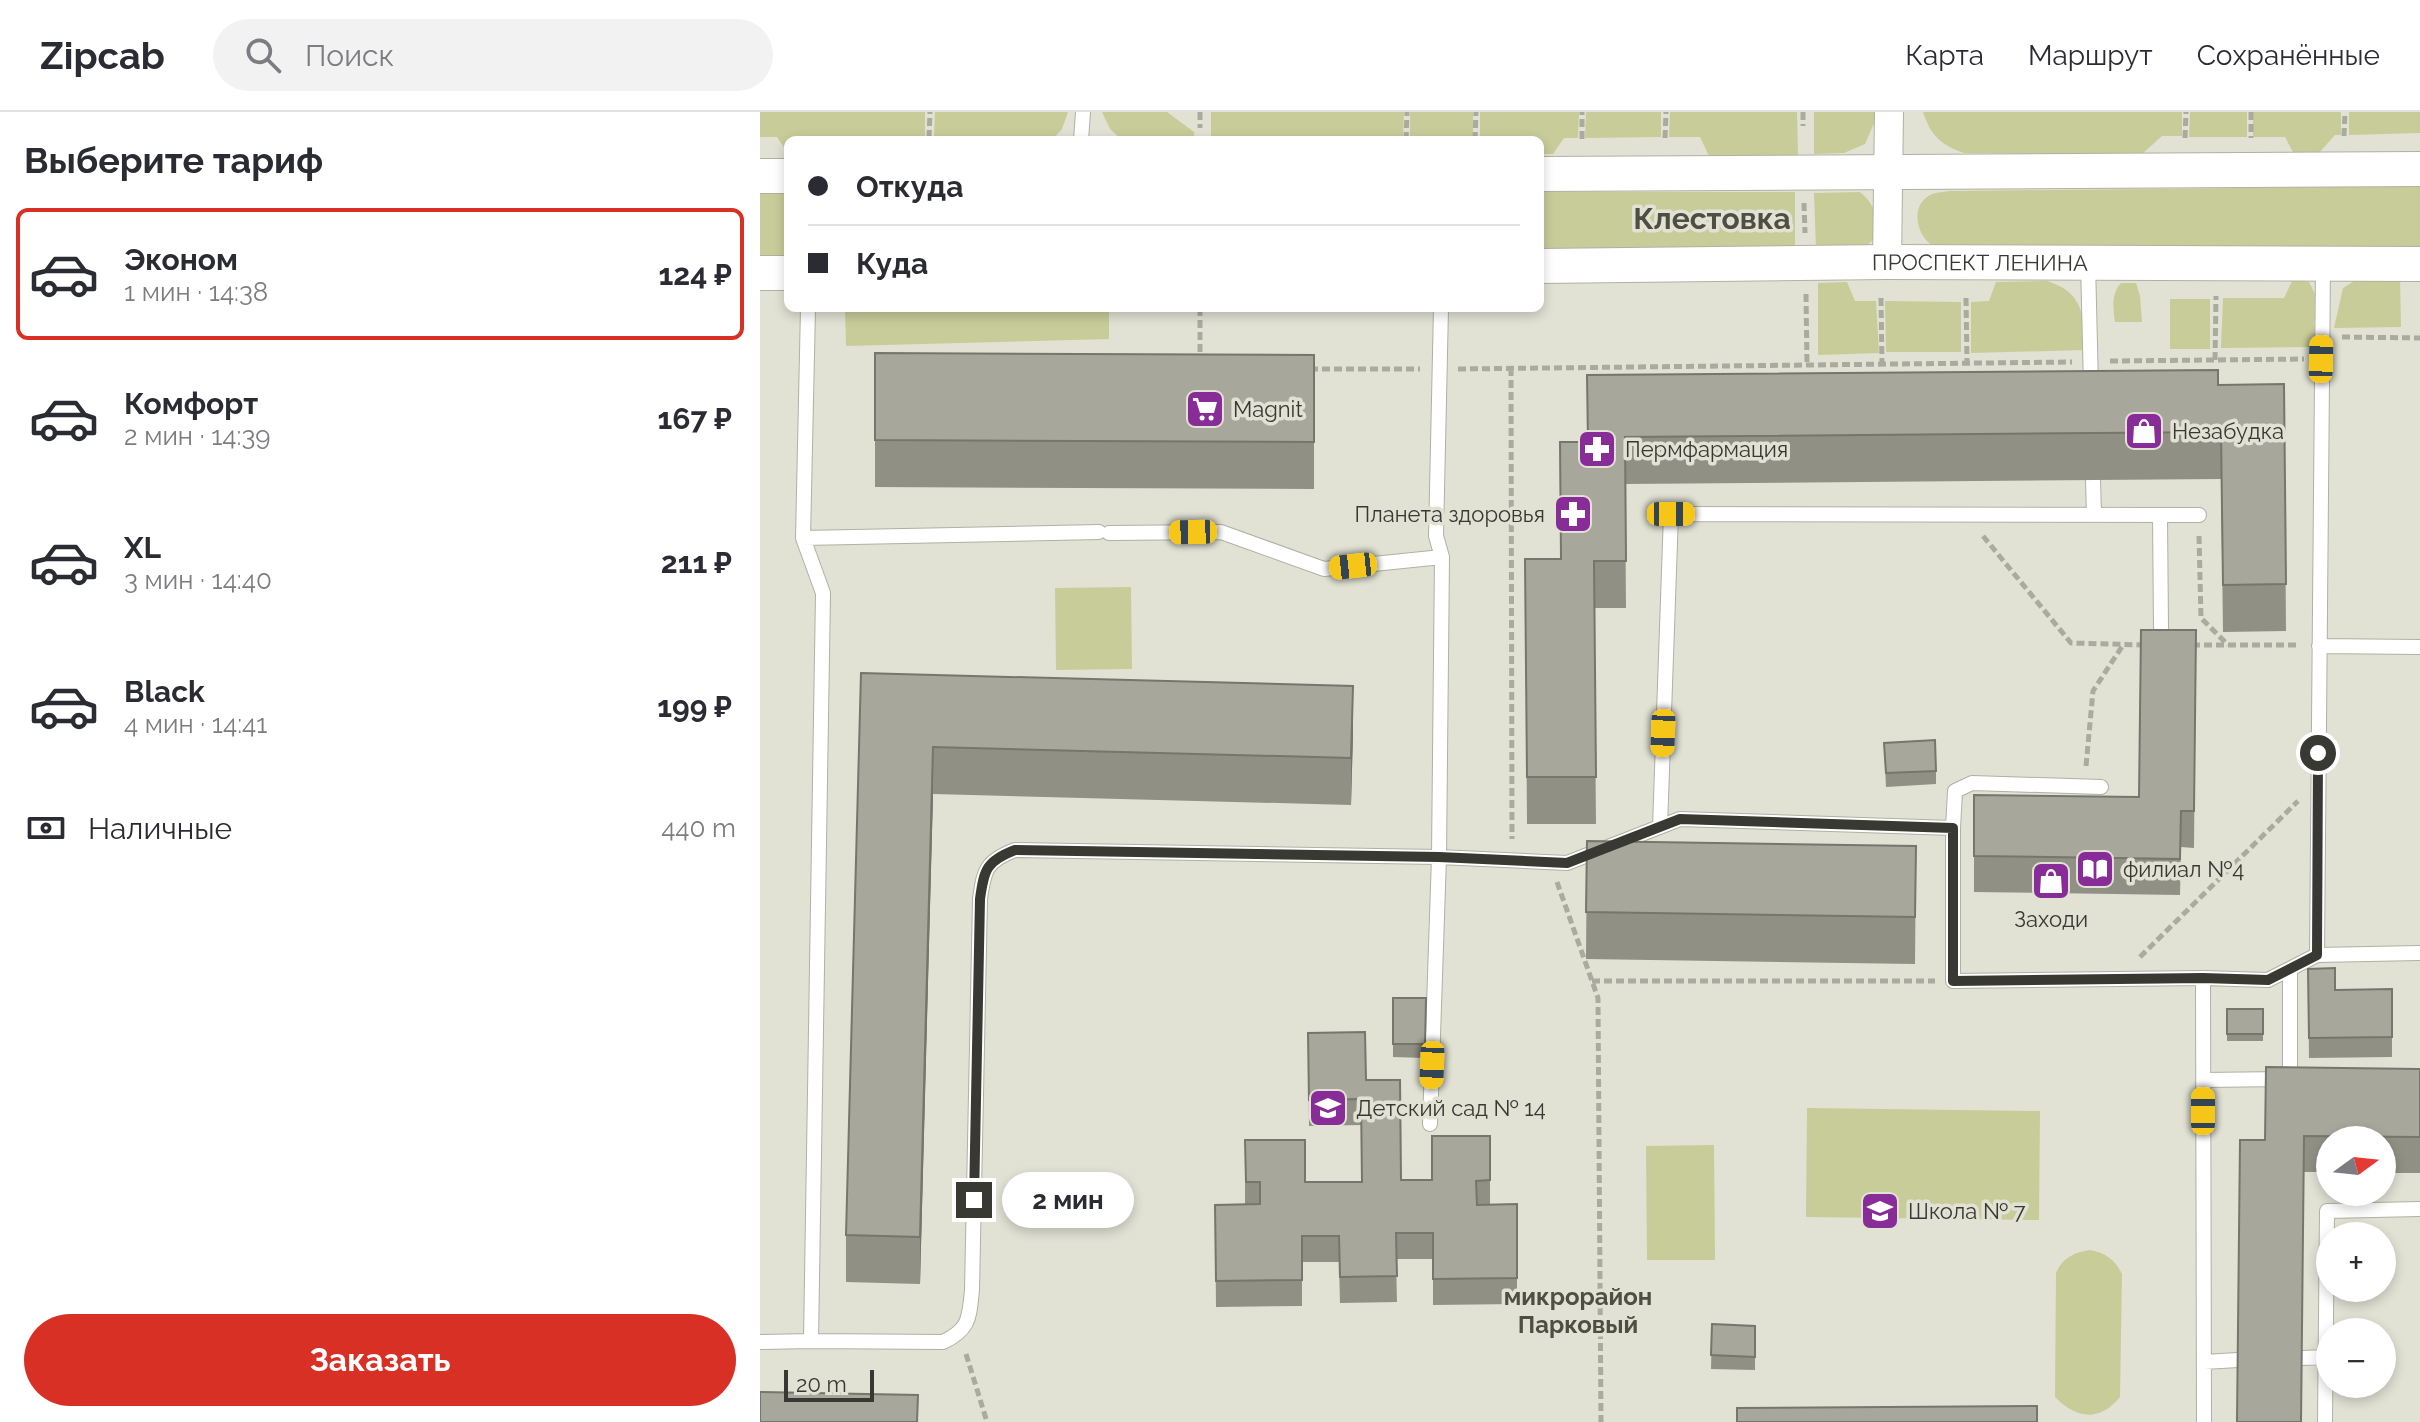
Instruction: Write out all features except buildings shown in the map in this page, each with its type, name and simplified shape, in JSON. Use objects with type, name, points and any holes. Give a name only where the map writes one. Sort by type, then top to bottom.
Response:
[{"type":"street","points":[[1887,262],[1889,112]]},
{"type":"street","points":[[1544,174],[2420,169]]},
{"type":"street","points":[[760,176],[784,176]]},
{"type":"street","name":"ПРОСПЕКТ ЛЕНИНА","points":[[1544,266],[1887,262],[2420,264]]},
{"type":"street","points":[[760,273],[784,273]]},
{"type":"lane","points":[[1081,136],[1083,112]]},
{"type":"lane","points":[[2088,263],[2091,404]]},
{"type":"lane","points":[[2317,955],[2323,263]]},
{"type":"lane","points":[[808,312],[803,538],[823,593],[811,1341]]},
{"type":"lane","points":[[1430,1124],[1439,857],[1442,557],[1436,536],[1441,312]]},
{"type":"lane","points":[[2093,480],[2094,515]]},
{"type":"lane","points":[[1660,827],[1671,514],[2199,515]]},
{"type":"lane","points":[[2160,515],[2161,628]]},
{"type":"lane","points":[[803,538],[1221,532],[1324,569],[1442,557]]},
{"type":"lane","points":[[2319,646],[2420,647]]},
{"type":"lane","points":[[2101,787],[1972,783],[1955,791],[1953,981],[2268,980],[2317,955],[2420,953]]},
{"type":"lane","points":[[760,1342],[943,1342],[960,1334],[969,1318],[980,899],[984,874],[995,858],[1015,850],[1040,848],[1567,863],[1680,819],[1953,828]]},
{"type":"lane","points":[[2203,1080],[2297,1079],[2290,970]]},
{"type":"lane","points":[[2203,978],[2204,1422]]},
{"type":"lane","points":[[2326,1318],[2327,1211],[2420,1209]]},
{"type":"lane","points":[[2302,1358],[2316,1357]]},
{"type":"lane","points":[[2204,1362],[2238,1360]]},
{"type":"lane","points":[[2325,1398],[2325,1422]]},
{"type":"path","points":[[929,136],[930,112]]},
{"type":"path","points":[[1200,112],[1200,128]]},
{"type":"path","points":[[1406,136],[1407,112]]},
{"type":"path","points":[[1475,136],[1476,112]]},
{"type":"path","points":[[1582,112],[1582,139]]},
{"type":"path","points":[[1665,138],[1666,112]]},
{"type":"path","points":[[1803,112],[1803,126]]},
{"type":"path","points":[[2185,138],[2186,112]]},
{"type":"path","points":[[2251,112],[2251,138]]},
{"type":"path","points":[[2344,136],[2345,112]]},
{"type":"path","points":[[1804,194],[1805,243]]},
{"type":"path","points":[[1805,284],[1807,365]]},
{"type":"path","points":[[2215,360],[2216,296]]},
{"type":"path","points":[[1881,298],[1882,364]]},
{"type":"path","points":[[1966,298],[1967,363]]},
{"type":"path","points":[[1200,312],[1200,369]]},
{"type":"path","points":[[2321,337],[2420,338]]},
{"type":"path","points":[[1296,369],[2321,359]]},
{"type":"path","points":[[1511,368],[1512,861]]},
{"type":"path","points":[[1966,515],[2071,643],[2154,645]]},
{"type":"path","points":[[2199,515],[2201,618],[2228,645]]},
{"type":"path","points":[[2085,786],[2093,691],[2124,644]]},
{"type":"path","points":[[2184,645],[2319,646]]},
{"type":"path","points":[[2117,979],[2318,780]]},
{"type":"path","points":[[1550,862],[1598,998],[1601,1422]]},
{"type":"path","points":[[1592,981],[1953,981]]},
{"type":"path","points":[[960,1334],[987,1422]]},
{"type":"green space","points":[[760,112],[925,112],[925,136],[784,136],[784,148],[777,137],[760,137]]},
{"type":"green space","points":[[935,112],[1068,112],[1062,129],[1056,136],[934,136]]},
{"type":"green space","points":[[1102,112],[1167,112],[1194,132],[1194,136],[1118,136],[1110,129]]},
{"type":"green space","points":[[1211,112],[1404,112],[1403,136],[1211,136]]},
{"type":"green space","points":[[1410,112],[1473,112],[1473,136],[1410,136]]},
{"type":"green space","points":[[1480,112],[1579,112],[1578,138],[1564,138],[1553,154],[1544,154],[1544,136],[1480,136]]},
{"type":"green space","points":[[1586,112],[1661,112],[1661,137],[1585,138]]},
{"type":"green space","points":[[1670,112],[1797,112],[1798,155],[1709,156],[1700,137],[1669,137]]},
{"type":"green space","points":[[1814,112],[1875,112],[1875,121],[1865,144],[1844,153],[1814,154]]},
{"type":"green space","points":[[1923,112],[2182,112],[2182,136],[2162,136],[2141,155],[1964,153],[1938,138]]},
{"type":"green space","points":[[2190,112],[2247,112],[2247,137],[2189,137]]},
{"type":"green space","points":[[2253,112],[2341,112],[2341,135],[2335,135],[2318,154],[2294,154],[2285,137],[2253,137]]},
{"type":"green space","points":[[2349,112],[2420,112],[2420,133],[2349,135]]},
{"type":"green space","points":[[2420,186],[2420,249],[1933,246],[1923,235],[1918,220],[1924,200],[1932,194],[1950,191]]},
{"type":"green space","points":[[1544,192],[1795,192],[1795,250],[1544,251]]},
{"type":"green space","points":[[1860,192],[1876,213],[1875,237],[1860,248],[1816,249],[1814,193]]},
{"type":"green space","points":[[760,194],[784,194],[784,256],[760,256]]},
{"type":"green space","points":[[2400,277],[2401,327],[2334,328],[2343,288],[2359,278]]},
{"type":"green space","points":[[2293,279],[2309,282],[2315,294],[2314,347],[2221,348],[2223,298],[2284,298]]},
{"type":"green space","points":[[2047,281],[2075,299],[2084,326],[2084,350],[1971,353],[1971,302],[1989,301],[1996,282]]},
{"type":"green space","points":[[1847,282],[1855,301],[1876,301],[1879,353],[1818,355],[1818,283]]},
{"type":"green space","points":[[2121,283],[2136,283],[2142,322],[2115,322],[2114,296]]},
{"type":"green space","points":[[2170,299],[2210,299],[2210,349],[2170,349]]},
{"type":"green space","points":[[1885,301],[1961,302],[1961,352],[1886,352]]},
{"type":"green space","points":[[845,312],[1109,312],[1109,339],[846,346]]},
{"type":"green space","points":[[1131,587],[1132,669],[1056,670],[1055,588]]},
{"type":"green space","points":[[1807,1108],[2040,1111],[2039,1220],[1806,1217]]},
{"type":"green space","points":[[1714,1145],[1715,1260],[1647,1260],[1646,1146]]},
{"type":"green space","points":[[2090,1250],[2109,1258],[2122,1274],[2120,1397],[2104,1411],[2088,1415],[2071,1410],[2055,1397],[2056,1273],[2070,1257]]},
{"type":"place","name":"Magnit","points":[[1205,409]]},
{"type":"place","name":"Незабудка","points":[[2144,431]]},
{"type":"place","name":"Пермфармация","points":[[1597,449]]},
{"type":"place","name":"Планета здоровья","points":[[1573,514]]},
{"type":"place","name":"филиал №4","points":[[2095,869]]},
{"type":"place","name":"Заходи","points":[[2051,881]]},
{"type":"place","name":"Детский сад № 14","points":[[1328,1108]]},
{"type":"place","name":"Школа № 7","points":[[1880,1211]]},
{"type":"district","name":"Клестовка","points":[[1712,219]]},
{"type":"district","name":"микрорайон Парковый","points":[[1578,1311]]},
{"type":"route","points":[[974,1200],[980,899],[984,874],[995,858],[1015,850],[1040,848],[1439,857],[1567,863],[1680,819],[1953,828],[1953,981],[2268,980],[2317,955],[2318,753]]}]
